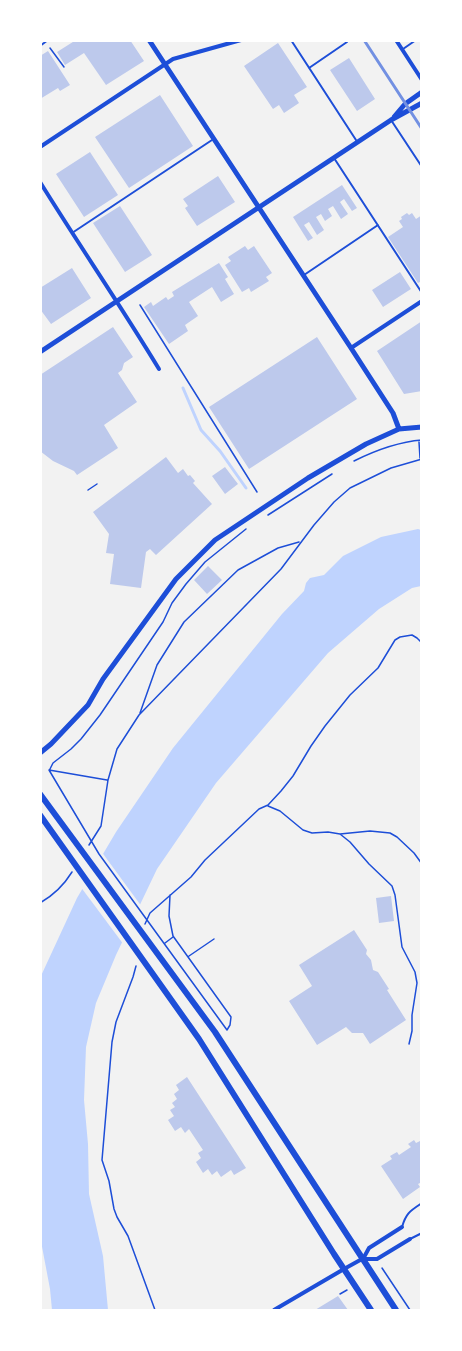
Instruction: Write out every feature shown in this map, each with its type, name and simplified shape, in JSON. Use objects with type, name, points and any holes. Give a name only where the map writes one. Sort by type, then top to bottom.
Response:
[{"type":"main road","points":[[40,794],[214,1032],[396,1311]]},
{"type":"main road","points":[[40,815],[199,1039],[371,1311]]},
{"type":"street","points":[[149,40],[393,413],[399,429]]},
{"type":"street","points":[[40,147],[173,59],[241,40]]},
{"type":"street","points":[[396,40],[422,80]]},
{"type":"street","points":[[391,120],[405,104],[422,92]]},
{"type":"street","points":[[40,352],[391,120],[422,103]]},
{"type":"street","points":[[40,182],[159,369]]},
{"type":"street","points":[[351,348],[422,301]]},
{"type":"street","points":[[40,753],[88,705],[176,579],[215,540],[330,464],[366,444],[399,429],[422,427]]},
{"type":"street","points":[[274,1311],[362,1259],[369,1248],[402,1227]]},
{"type":"street","points":[[362,1259],[377,1259],[410,1239]]},
{"type":"lane","points":[[291,40],[358,142]]},
{"type":"lane","points":[[402,50],[416,40]]},
{"type":"lane","points":[[40,46],[47,41]]},
{"type":"lane","points":[[309,68],[347,42]]},
{"type":"lane","points":[[391,120],[422,167]]},
{"type":"lane","points":[[72,233],[213,139]]},
{"type":"lane","points":[[334,158],[422,293]]},
{"type":"lane","points":[[304,275],[378,225]]},
{"type":"lane","points":[[402,1227],[408,1212],[422,1203]]},
{"type":"lane","points":[[410,1239],[422,1233]]},
{"type":"path","points":[[47,41],[64,67]]},
{"type":"path","points":[[140,305],[257,492]]},
{"type":"path","points":[[89,845],[101,826],[108,780],[117,750],[139,715],[281,569],[300,542],[334,502],[350,488],[391,468],[421,459],[420,440],[388,446],[351,462]]},
{"type":"path","points":[[269,514],[334,472]]},
{"type":"path","points":[[88,490],[97,484]]},
{"type":"path","points":[[49,770],[53,763],[81,739],[100,715],[186,584],[205,562],[250,526]]},
{"type":"path","points":[[139,715],[157,664],[184,622],[238,570],[278,548],[300,542]]},
{"type":"path","points":[[144,928],[150,913],[191,877],[259,809],[268,806],[350,695],[378,668],[395,640],[412,635],[422,644]]},
{"type":"path","points":[[49,770],[108,780]]},
{"type":"path","points":[[49,770],[99,854],[227,1030],[231,1017],[173,936],[169,916],[170,894]]},
{"type":"path","points":[[268,806],[280,811],[303,831],[312,833],[340,834],[370,831],[390,833],[414,853],[422,864]]},
{"type":"path","points":[[340,834],[392,886],[395,895],[402,947],[416,972],[417,983],[409,1044]]},
{"type":"path","points":[[40,903],[65,883],[71,873]]},
{"type":"path","points":[[189,957],[214,939]]},
{"type":"path","points":[[136,964],[116,1022],[112,1042],[102,1160],[109,1181],[114,1209],[128,1236],[155,1311]]},
{"type":"path","points":[[382,1268],[410,1311]]},
{"type":"path","points":[[340,1294],[350,1288]]},
{"type":"water","points":[[421,530],[421,586],[412,588],[379,609],[328,653],[216,783],[157,869],[116,955],[96,1003],[86,1047],[84,1100],[89,1194],[103,1256],[108,1310],[52,1310],[40,1236],[40,978],[77,898],[116,832],[173,748],[282,614],[304,591],[310,578],[324,575],[343,556],[381,537]]},
{"type":"pier","points":[[101,851],[142,907],[124,945],[80,886]]},
{"type":"building","points":[[76,40],[130,40],[144,61],[106,85],[84,53],[65,65],[57,52]]},
{"type":"building","points":[[278,43],[307,87],[294,95],[299,103],[284,113],[279,105],[273,109],[244,66]]},
{"type":"building","points":[[48,51],[70,85],[60,91],[58,88],[40,99],[40,56]]},
{"type":"building","points":[[349,58],[375,99],[357,111],[330,70]]},
{"type":"building","points":[[160,95],[193,146],[129,188],[95,137]]},
{"type":"building","points":[[90,152],[118,195],[84,217],[56,174]]},
{"type":"building","points":[[218,176],[235,202],[197,226],[185,208],[188,206],[183,199]]},
{"type":"building","points":[[342,185],[357,208],[352,211],[344,199],[340,202],[348,214],[341,219],[333,206],[328,209],[332,216],[325,221],[321,214],[316,217],[324,230],[317,235],[309,222],[304,225],[313,238],[308,241],[293,217]]},
{"type":"building","points":[[120,206],[152,255],[125,272],[93,223]]},
{"type":"building","points":[[407,213],[409,215],[412,213],[416,219],[422,215],[422,281],[418,283],[388,237],[403,227],[399,221]]},
{"type":"building","points":[[245,246],[248,250],[254,246],[272,273],[266,277],[269,281],[251,292],[249,288],[242,292],[225,265],[231,261],[228,257]]},
{"type":"building","points":[[219,263],[228,277],[225,279],[234,294],[221,302],[212,287],[189,302],[198,316],[185,325],[188,331],[169,344],[144,307],[151,302],[153,306],[166,297],[168,300],[174,296],[172,292]]},
{"type":"building","points":[[72,268],[91,298],[51,324],[40,309],[40,288]]},
{"type":"building","points":[[400,272],[411,289],[383,307],[372,290]]},
{"type":"building","points":[[422,321],[422,391],[404,394],[377,351]]},
{"type":"building","points":[[113,327],[133,357],[124,363],[122,370],[118,373],[137,402],[104,425],[118,448],[77,475],[40,451],[40,375]]},
{"type":"building","points":[[317,337],[357,399],[249,469],[209,407]]},
{"type":"building","points":[[166,457],[178,473],[183,469],[188,476],[190,475],[195,481],[193,483],[212,504],[156,555],[150,549],[146,552],[141,588],[110,584],[114,554],[106,553],[109,534],[93,512]]},
{"type":"building","points":[[225,467],[238,484],[225,494],[212,476]]},
{"type":"building","points":[[208,566],[222,580],[207,594],[194,580]]},
{"type":"building","points":[[391,896],[394,921],[379,923],[376,898]]},
{"type":"building","points":[[354,930],[367,950],[366,954],[371,960],[373,970],[378,972],[406,1020],[370,1044],[363,1033],[352,1033],[346,1027],[317,1045],[289,1001],[312,986],[299,965]]},
{"type":"building","points":[[187,1077],[246,1168],[234,1175],[231,1170],[221,1177],[217,1171],[212,1175],[208,1169],[203,1173],[196,1162],[201,1158],[198,1153],[203,1150],[189,1129],[185,1133],[181,1127],[175,1131],[168,1120],[174,1116],[170,1110],[175,1107],[172,1103],[177,1099],[174,1094],[179,1090],[176,1085]]},
{"type":"building","points":[[414,1140],[416,1143],[422,1140],[422,1182],[418,1184],[420,1187],[403,1199],[381,1166],[392,1159],[390,1156],[397,1152],[399,1155],[411,1147],[408,1144]]},
{"type":"building","points":[[338,1296],[348,1310],[315,1310]]},
{"type":"waterway","points":[[183,388],[201,430],[220,451],[246,488]]},
{"type":"railway","points":[[364,40],[422,129]]}]
